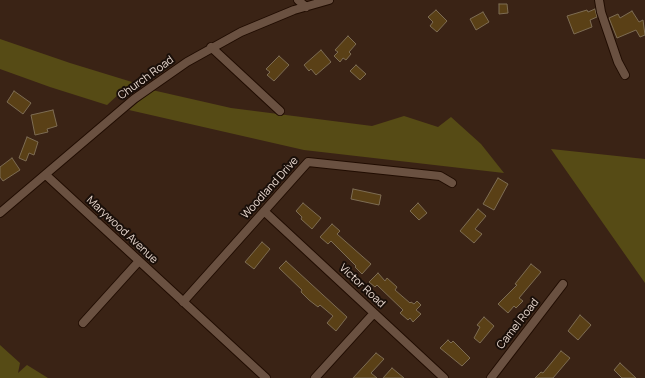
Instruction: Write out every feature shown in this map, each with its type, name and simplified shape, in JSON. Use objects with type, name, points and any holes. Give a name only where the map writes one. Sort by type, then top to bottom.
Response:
[{"type":"street","points":[[298,0],[306,7]]},
{"type":"street","name":"Church Road","points":[[0,213],[150,86],[211,48],[241,32],[282,15],[329,0]]},
{"type":"street","points":[[599,0],[601,12],[618,62],[625,75]]},
{"type":"street","points":[[211,48],[280,111]]},
{"type":"street","name":"Woodland Drive","points":[[183,302],[308,162],[440,176],[452,183]]},
{"type":"street","name":"Marywood Avenue","points":[[46,175],[266,378]]},
{"type":"street","name":"Victor Road","points":[[264,211],[444,378]]},
{"type":"street","points":[[83,323],[139,261]]},
{"type":"street","name":"Camel Road","points":[[491,378],[563,284]]},
{"type":"street","points":[[315,378],[374,313]]},
{"type":"shaded area","points":[[0,39],[132,82],[107,105],[50,87],[0,69]]},
{"type":"shaded area","points":[[152,90],[231,108],[372,126],[404,116],[438,127],[451,117],[481,144],[504,173],[304,150],[129,110]]},
{"type":"shaded area","points":[[551,149],[645,159],[645,283]]},
{"type":"shaded area","points":[[0,345],[20,363],[18,373],[27,365],[48,378],[0,378]]},
{"type":"building","points":[[499,4],[507,4],[508,13],[499,14]]},
{"type":"building","points":[[595,9],[597,17],[590,20],[592,27],[574,34],[567,16],[587,10],[588,12]]},
{"type":"building","points":[[436,10],[447,21],[437,32],[430,26],[433,22],[428,17]]},
{"type":"building","points":[[632,11],[639,22],[643,20],[645,35],[640,37],[636,30],[617,38],[609,18],[618,14],[620,18]]},
{"type":"building","points":[[483,12],[489,22],[476,30],[470,19]]},
{"type":"building","points":[[348,36],[356,44],[349,52],[351,54],[346,60],[343,58],[340,62],[334,56],[338,52],[335,50]]},
{"type":"building","points":[[321,50],[331,62],[316,75],[311,69],[309,71],[304,65]]},
{"type":"building","points":[[279,56],[289,65],[274,81],[267,75],[270,72],[266,69]]},
{"type":"building","points":[[356,65],[366,74],[360,80],[350,71]]},
{"type":"building","points":[[14,91],[31,103],[23,114],[7,102]]},
{"type":"building","points":[[53,110],[57,126],[47,129],[48,132],[35,135],[31,115]]},
{"type":"building","points":[[27,137],[38,142],[34,155],[29,153],[26,161],[19,158]]},
{"type":"building","points":[[12,158],[20,170],[3,181],[0,177],[0,167]]},
{"type":"building","points":[[498,178],[508,184],[494,210],[483,204]]},
{"type":"building","points":[[353,189],[381,195],[379,205],[351,199]]},
{"type":"building","points":[[303,203],[321,218],[312,229],[301,219],[302,217],[296,211]]},
{"type":"building","points":[[418,203],[427,213],[419,220],[410,211]]},
{"type":"building","points":[[478,209],[486,216],[475,229],[482,234],[474,243],[460,231]]},
{"type":"building","points":[[332,224],[340,231],[337,234],[371,264],[362,274],[331,241],[328,244],[320,237]]},
{"type":"building","points":[[262,242],[270,249],[254,269],[245,262]]},
{"type":"building","points":[[286,261],[347,317],[336,331],[327,323],[333,316],[320,305],[318,307],[309,300],[301,292],[302,290],[279,268]]},
{"type":"building","points":[[531,264],[541,272],[519,298],[523,301],[516,308],[514,306],[508,313],[498,304],[517,285],[515,284]]},
{"type":"building","points":[[378,273],[385,281],[387,278],[397,287],[395,290],[410,303],[411,302],[414,304],[417,301],[421,305],[416,310],[421,314],[413,322],[410,318],[408,320],[400,313],[403,310],[377,285],[375,287],[369,282]]},
{"type":"building","points":[[580,315],[591,325],[578,340],[568,331]]},
{"type":"building","points":[[484,317],[494,326],[480,343],[474,338],[480,327],[477,325]]},
{"type":"building","points":[[448,340],[451,343],[453,341],[470,358],[462,366],[440,348]]},
{"type":"building","points":[[561,351],[570,358],[553,378],[535,378],[541,372],[543,373]]},
{"type":"building","points":[[376,353],[384,359],[371,373],[377,378],[353,378]]},
{"type":"building","points":[[620,363],[636,378],[622,378],[614,370]]},
{"type":"building","points":[[392,368],[404,378],[383,378]]}]
